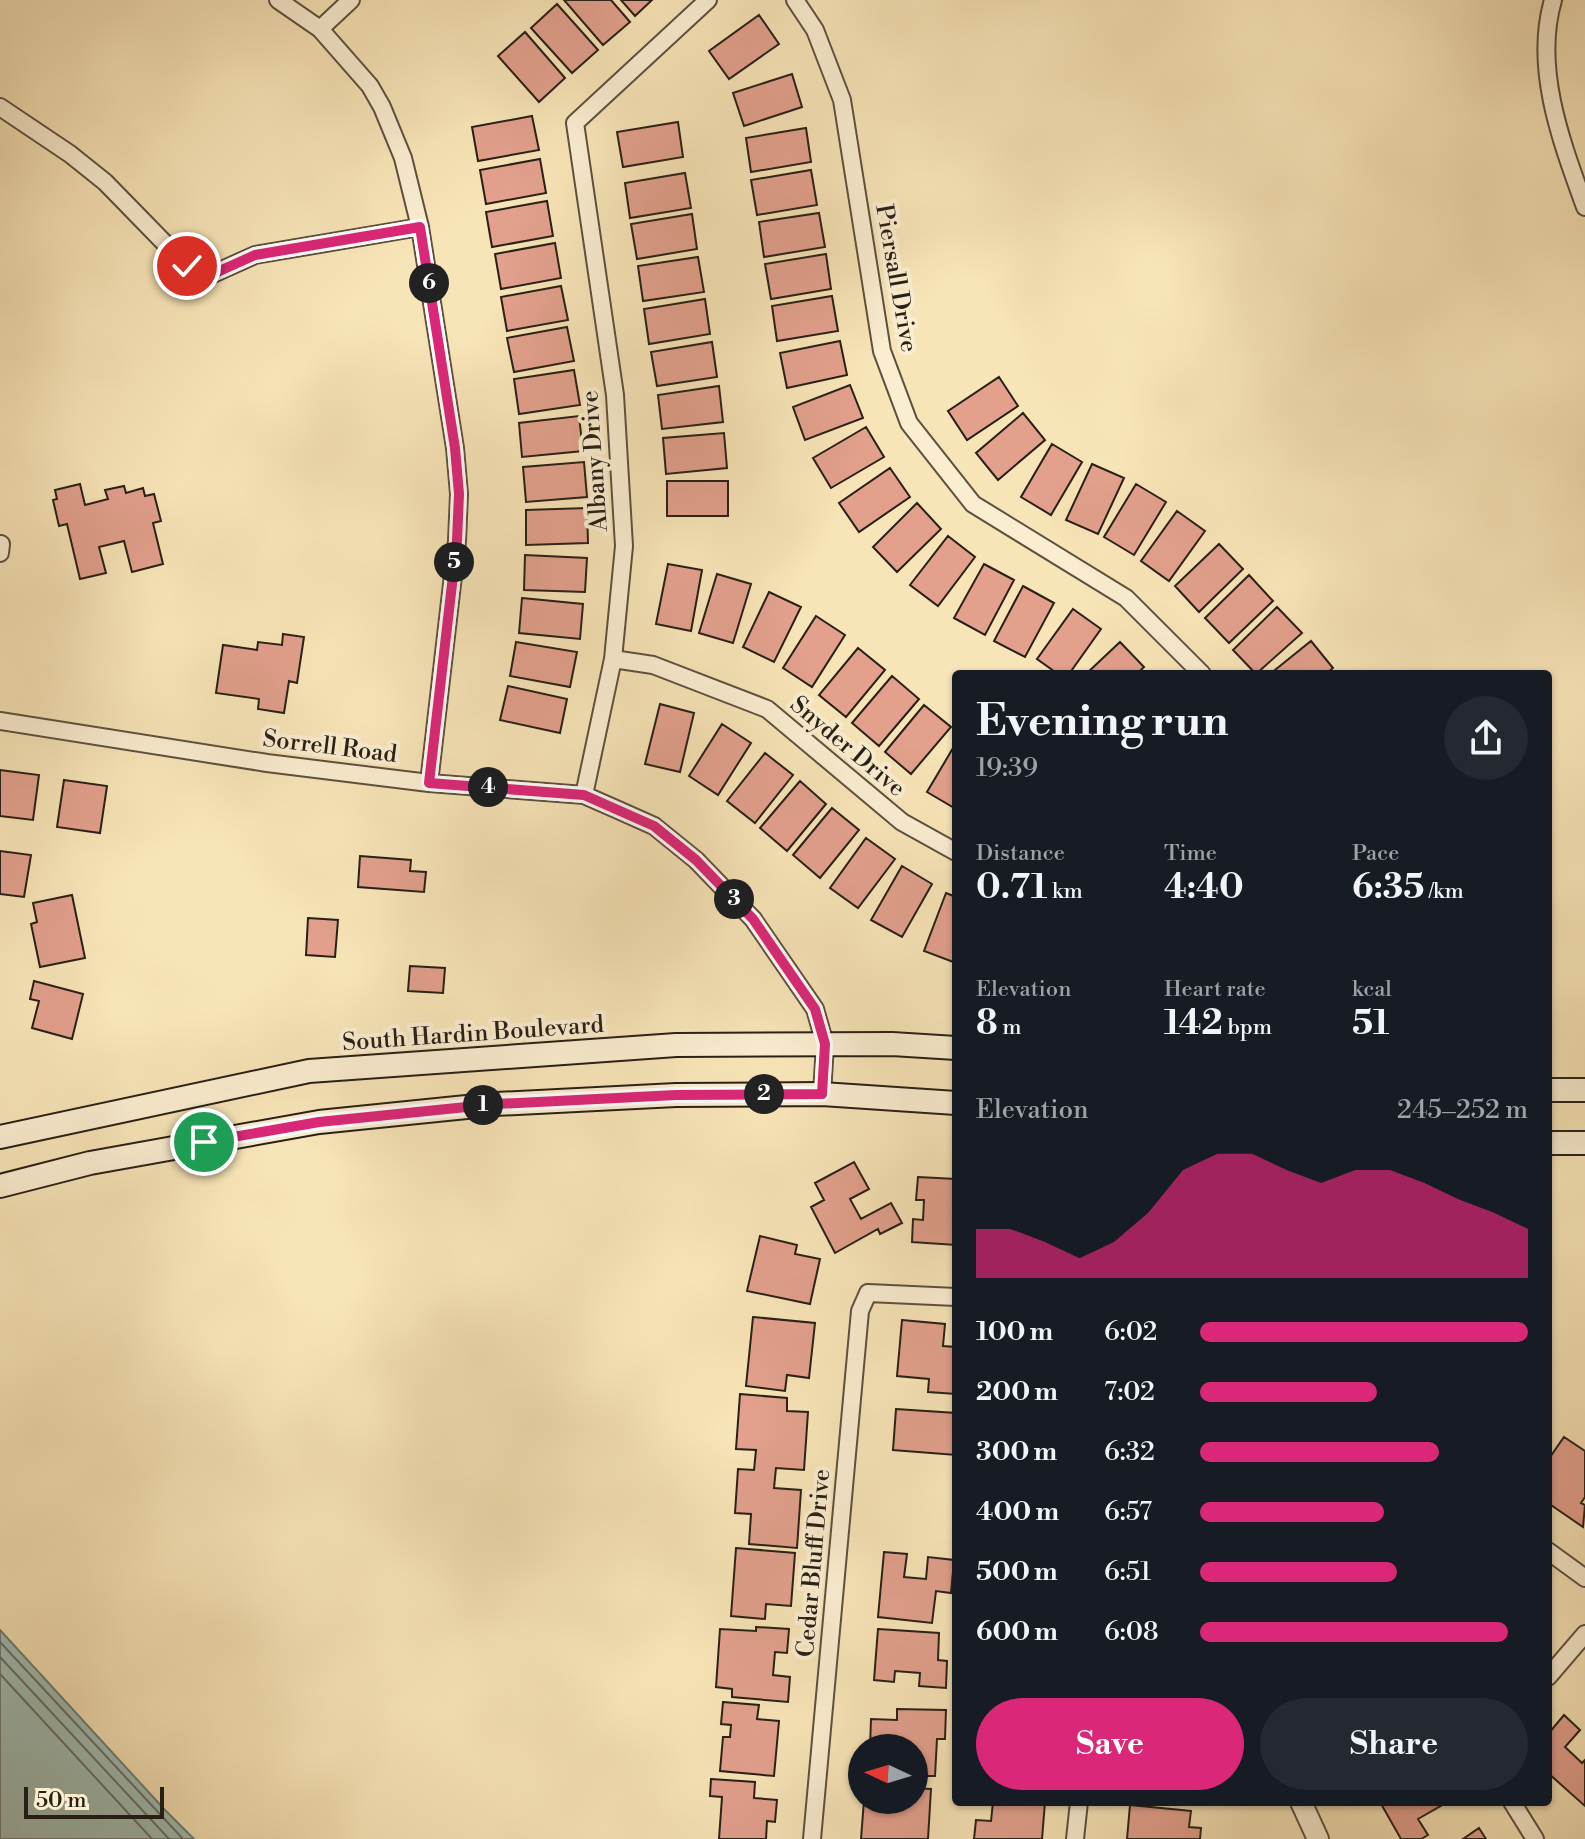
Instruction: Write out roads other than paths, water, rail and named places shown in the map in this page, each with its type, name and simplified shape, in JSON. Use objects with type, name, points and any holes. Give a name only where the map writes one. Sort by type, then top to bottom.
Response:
[{"type":"main road","name":"South Hardin Boulevard","points":[[0,1137],[309,1071],[676,1045],[892,1044],[952,1048]]},
{"type":"main road","points":[[1552,1090],[1585,1090]]},
{"type":"main road","points":[[0,1186],[90,1163],[319,1122],[496,1104],[676,1095],[822,1094],[952,1103]]},
{"type":"main road","points":[[1552,1143],[1585,1143]]},
{"type":"street","points":[[278,0],[320,29],[355,67],[382,107],[403,158],[420,227],[455,448],[459,494],[457,541],[429,783]]},
{"type":"street","points":[[320,29],[351,0]]},
{"type":"street","name":"Albany Drive","points":[[584,795],[613,659],[624,546],[615,395],[575,123],[708,0]]},
{"type":"street","name":"Piersall Drive","points":[[795,0],[815,30],[842,100],[882,351],[909,423],[973,504],[1126,598],[1198,670]]},
{"type":"street","points":[[1553,0],[1548,50],[1551,102],[1557,130],[1585,207]]},
{"type":"street","points":[[0,107],[105,182],[192,271],[206,275],[221,272],[255,255],[285,248],[420,227]]},
{"type":"street","name":"Snyder Drive","points":[[613,659],[653,665],[767,709],[902,822],[952,850]]},
{"type":"street","name":"Sorrell Road","points":[[0,721],[267,763],[429,783],[584,795],[654,826],[705,870],[753,919],[815,1009],[825,1044],[822,1094]]},
{"type":"street","name":"Cedar Bluff Drive","points":[[812,1839],[860,1311],[868,1293],[952,1297]]},
{"type":"street","points":[[1552,1554],[1585,1578]]},
{"type":"street","points":[[1552,1672],[1585,1634]]},
{"type":"street","points":[[1075,1839],[1079,1806]]},
{"type":"street","points":[[1303,1806],[1318,1839]]},
{"type":"street","points":[[1514,1806],[1535,1839]]},
{"type":"water","points":[[0,1630],[165,1810],[194,1839],[0,1839]]}]
